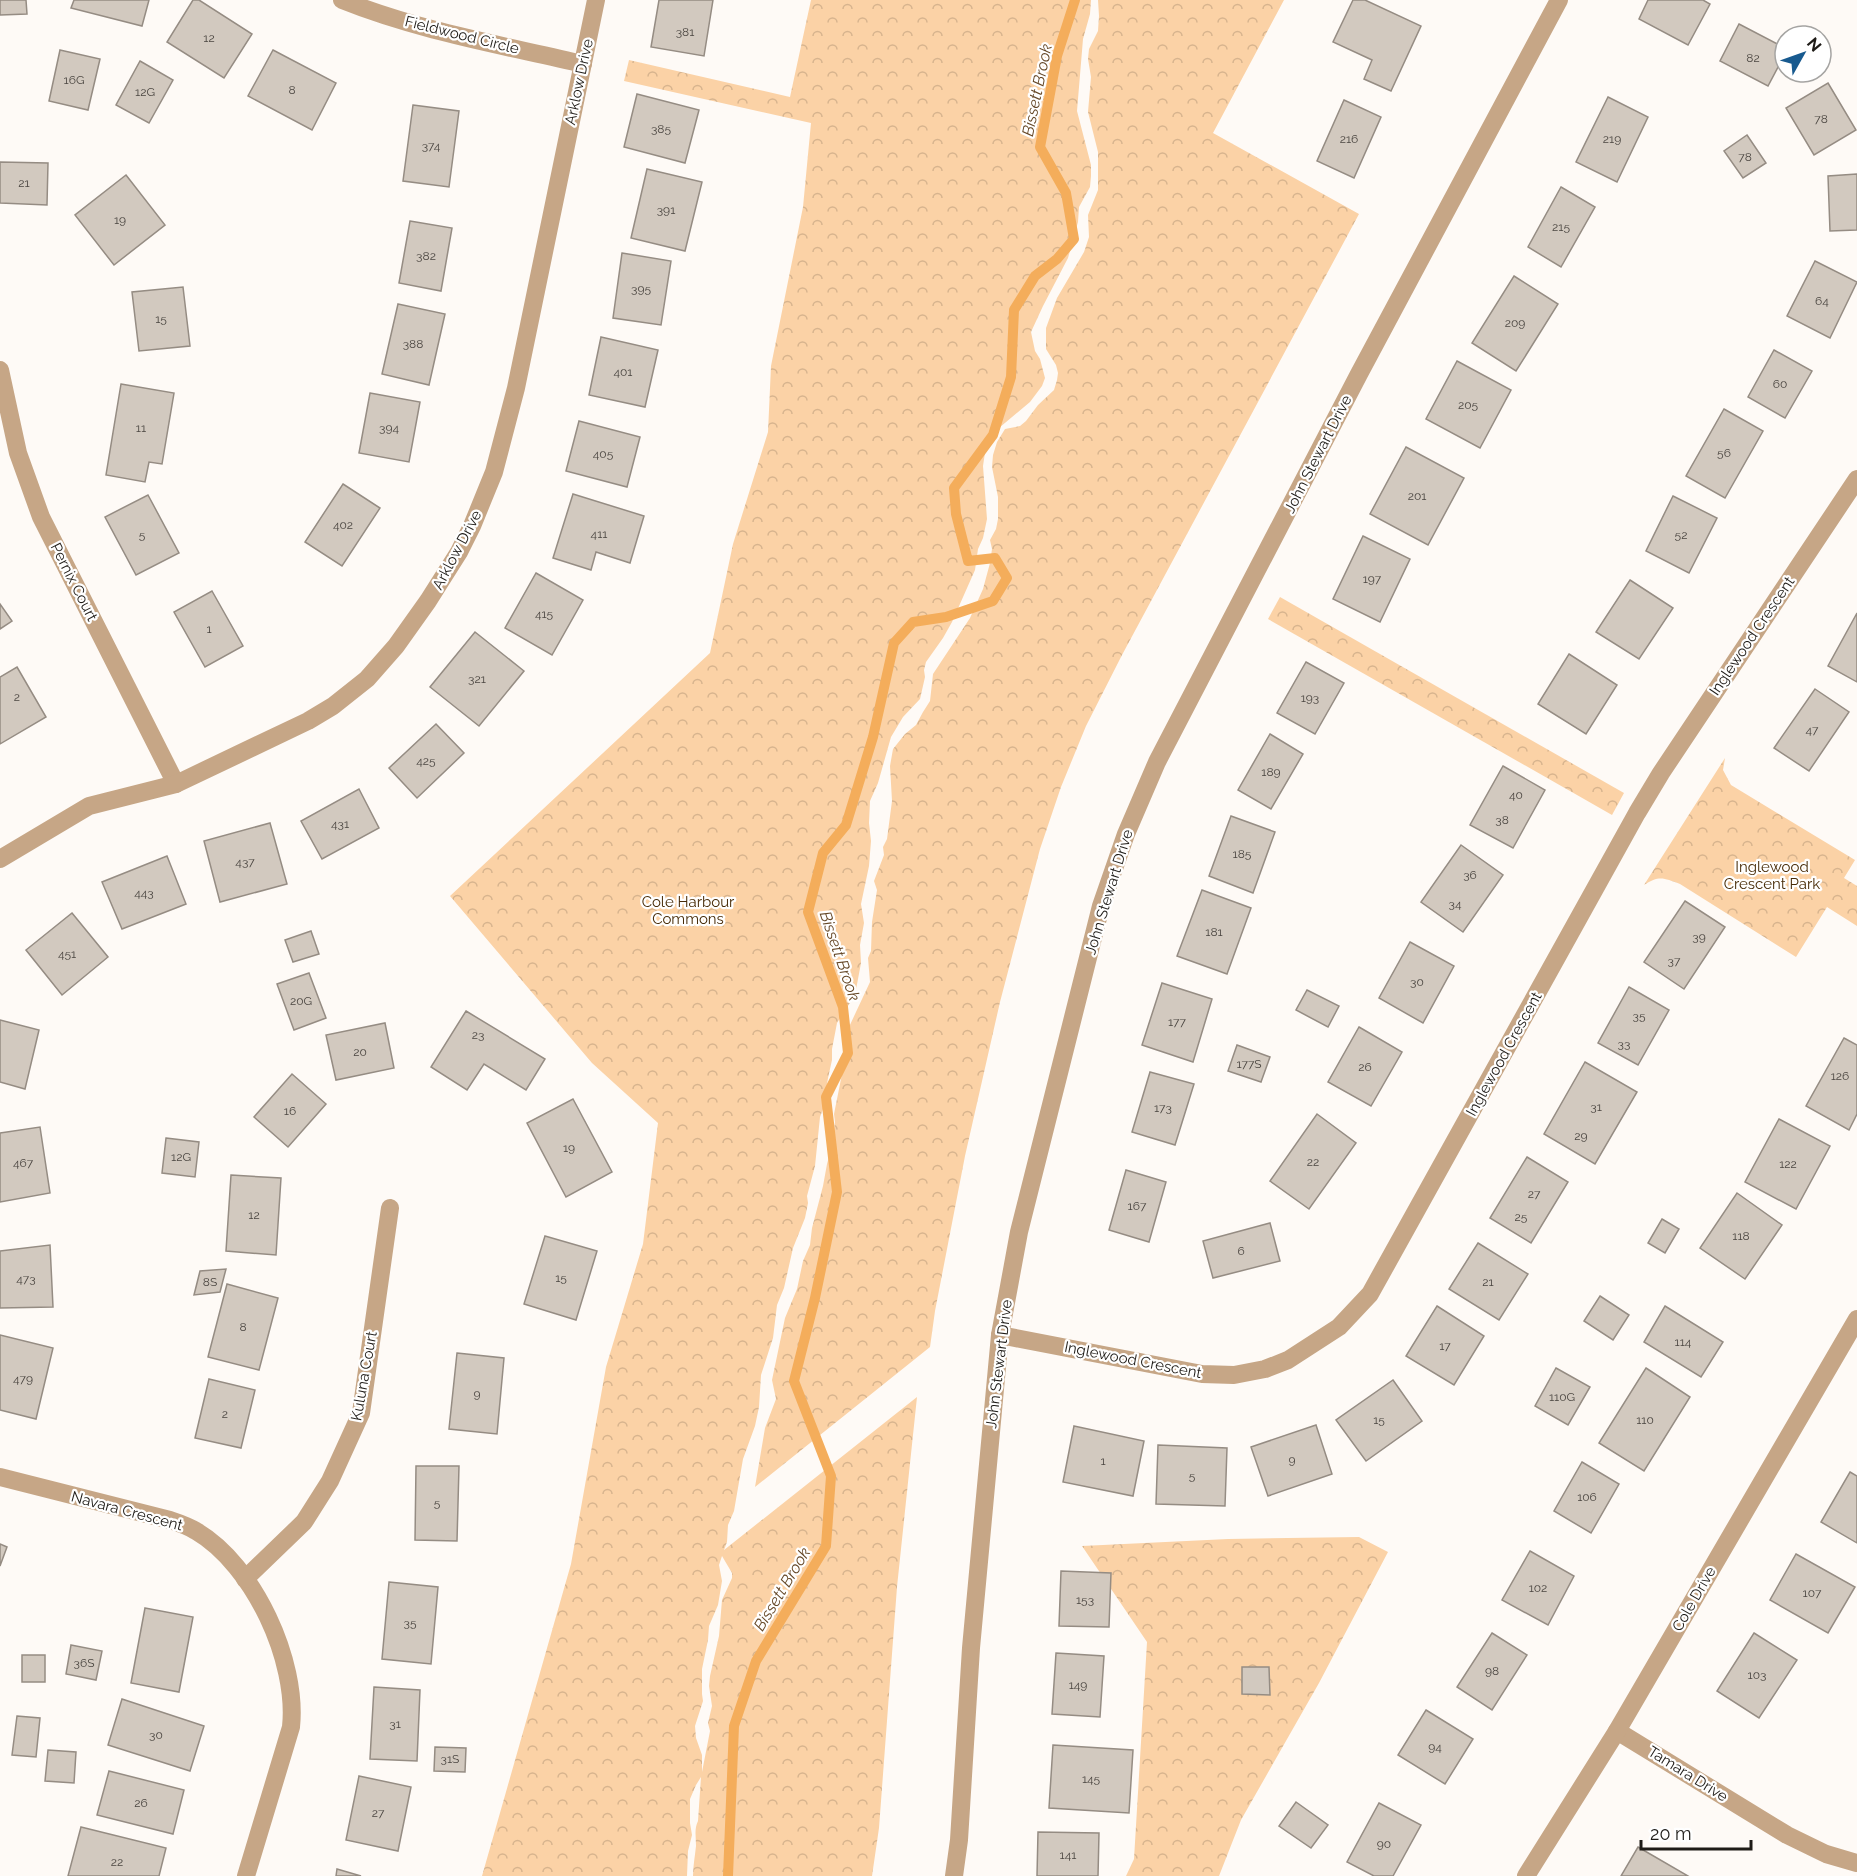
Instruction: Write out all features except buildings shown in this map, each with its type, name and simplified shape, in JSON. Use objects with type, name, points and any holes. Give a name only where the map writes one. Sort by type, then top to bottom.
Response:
[{"type":"street","name":"Fieldwood Circle","points":[[342,0],[373,12],[442,32],[583,64]]},
{"type":"street","name":"Arklow Drive","points":[[0,859],[89,806],[176,784],[308,721],[367,679],[396,646],[428,601],[459,552],[483,499],[505,435],[596,0]]},
{"type":"street","name":"John Stewart Drive","points":[[954,1876],[959,1840],[971,1648],[1000,1335],[1019,1232],[1101,906],[1126,834],[1157,762],[1354,384],[1559,0]]},
{"type":"street","name":"Pernix Court","points":[[0,370],[18,453],[41,517],[176,784]]},
{"type":"street","name":"Inglewood Crescent","points":[[1000,1335],[1202,1374],[1234,1375],[1265,1369],[1288,1360],[1339,1327],[1370,1294],[1661,773],[1857,479]]},
{"type":"street","name":"Kuluna Court","points":[[245,1579],[303,1522],[330,1481],[361,1413],[390,1208]]},
{"type":"street","name":"Cole Drive","points":[[1526,1876],[1617,1731],[1857,1319]]},
{"type":"street","name":"Navara Crescent","points":[[0,1477],[186,1526],[227,1556],[245,1579],[280,1644],[289,1681],[292,1713],[291,1727],[246,1876]]},
{"type":"street","name":"Tamara Drive","points":[[1617,1731],[1787,1835],[1826,1854],[1857,1863]]},
{"type":"green space","name":"Cole Harbour Commons","points":[[811,0],[1091,0],[1090,14],[1083,39],[1077,111],[1091,165],[1090,187],[1079,207],[1078,222],[1068,258],[1031,332],[1045,378],[1030,402],[993,433],[986,446],[983,466],[987,519],[978,549],[975,570],[952,622],[926,662],[920,699],[903,717],[891,737],[878,783],[870,801],[871,841],[869,866],[861,904],[864,923],[860,945],[861,963],[855,995],[837,1023],[805,1218],[793,1248],[784,1288],[777,1305],[773,1338],[761,1375],[755,1426],[743,1459],[734,1511],[728,1525],[724,1550],[917,1397],[897,1587],[879,1828],[872,1876],[693,1876],[701,1777],[690,1799],[692,1835],[688,1851],[687,1876],[482,1876],[571,1564],[606,1367],[643,1244],[658,1123],[592,1063],[450,896],[710,653],[733,544],[768,432],[771,366],[803,207],[811,123],[624,81],[629,60],[790,97]],"holes":[[[722,1556],[732,1573],[722,1600],[719,1636],[710,1676],[712,1706],[708,1723],[710,1731],[702,1772],[702,1755],[696,1738],[695,1726],[703,1701],[702,1669],[709,1626],[718,1605],[722,1581],[719,1565]]]},
{"type":"green space","points":[[1098,0],[1284,0],[1213,133],[1359,214],[1122,655],[1086,726],[1061,787],[1040,849],[1000,1002],[965,1156],[930,1347],[755,1487],[765,1428],[776,1399],[772,1380],[785,1318],[797,1289],[803,1261],[810,1245],[832,1146],[834,1114],[849,1027],[870,982],[868,958],[871,951],[872,922],[877,890],[874,881],[884,855],[883,847],[887,839],[892,801],[890,766],[893,749],[916,725],[930,701],[933,674],[970,618],[983,589],[992,549],[990,540],[998,519],[998,497],[992,467],[997,442],[1005,429],[1020,426],[1026,421],[1038,405],[1054,390],[1057,380],[1056,365],[1046,349],[1046,328],[1057,298],[1084,252],[1089,237],[1088,215],[1098,190],[1098,152],[1088,112],[1091,77],[1088,59],[1089,49],[1098,31]]},
{"type":"green space","points":[[1280,597],[1624,793],[1612,815],[1268,619]]},
{"type":"green space","name":"Inglewood Crescent Park","points":[[1725,758],[1723,770],[1731,785],[1855,860],[1844,878],[1857,886],[1857,926],[1827,907],[1796,957],[1680,884],[1662,879],[1644,885]]},
{"type":"green space","points":[[1359,1537],[1388,1552],[1319,1683],[1241,1820],[1219,1876],[1126,1876],[1134,1859],[1147,1642],[1082,1546],[1228,1539]]},
{"type":"waterway","name":"Bissett Brook","points":[[728,1876],[734,1726],[756,1661],[826,1546],[831,1476],[794,1381],[815,1298],[837,1192],[826,1097],[848,1053],[843,1007],[808,912],[823,853],[846,825],[873,737],[894,643],[913,622],[946,617],[993,601],[1007,578],[995,558],[968,561],[956,514],[954,488],[993,435],[1011,377],[1014,310],[1035,276],[1057,259],[1074,239],[1066,193],[1040,147],[1057,56],[1075,0]]}]
